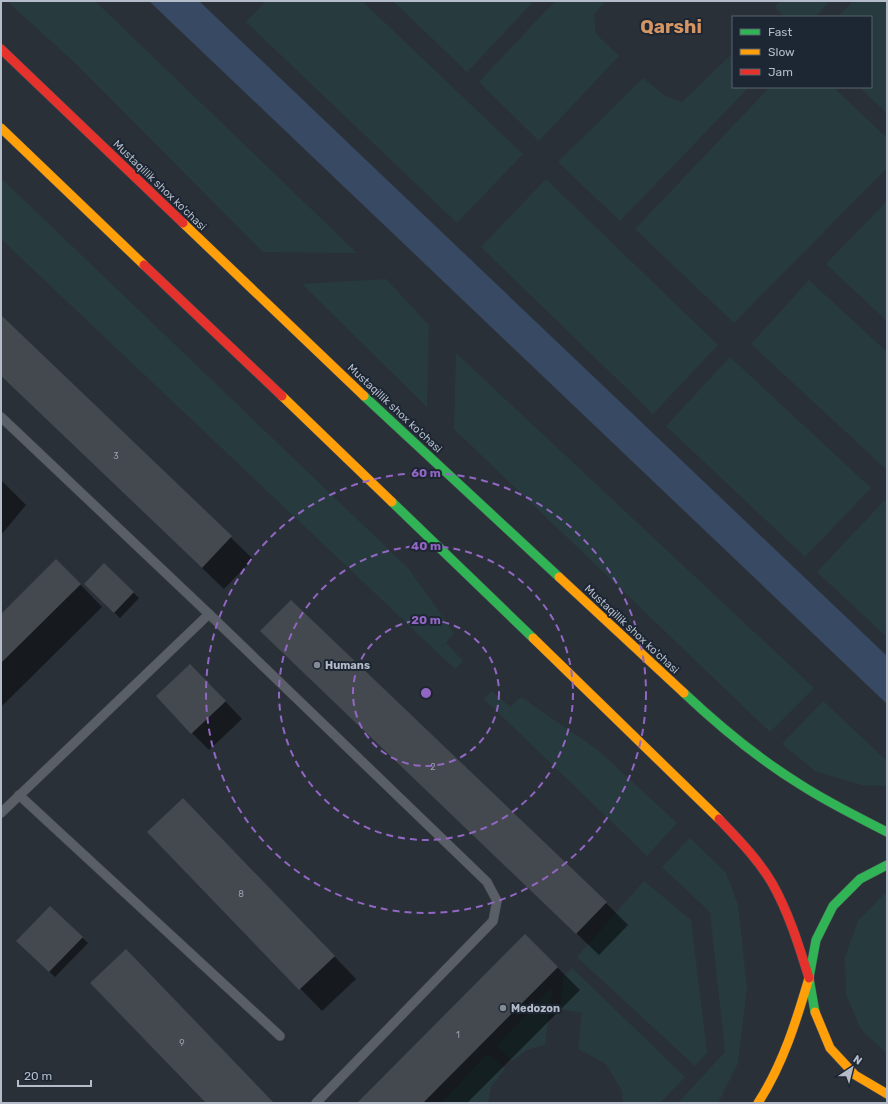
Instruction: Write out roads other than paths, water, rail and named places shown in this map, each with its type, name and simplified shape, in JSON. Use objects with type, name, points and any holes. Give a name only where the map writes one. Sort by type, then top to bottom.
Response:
[{"type":"main road","name":"Mustaqillik shox ko'chasi","points":[[1,49],[368,400],[702,710],[758,756],[787,776],[816,795],[887,832]]},
{"type":"main road","points":[[1,128],[417,526],[742,842],[772,884],[793,929],[810,978],[815,1014],[830,1048],[855,1075],[887,1094]]},
{"type":"main road","points":[[758,1103],[774,1079],[781,1064],[810,978],[816,940],[833,906],[860,879],[887,865]]},
{"type":"lane","points":[[1,417],[209,614],[486,882],[497,901],[493,921],[316,1103]]},
{"type":"lane","points":[[1,813],[209,614]]},
{"type":"lane","points":[[20,795],[280,1036]]},
{"type":"water","points":[[149,1],[199,1],[887,656],[887,704]]},
{"type":"place","name":"Humans","points":[[317,665]]},
{"type":"place","name":"Medozon","points":[[503,1008]]},
{"type":"district","name":"Qarshi","points":[[671,26]]}]
